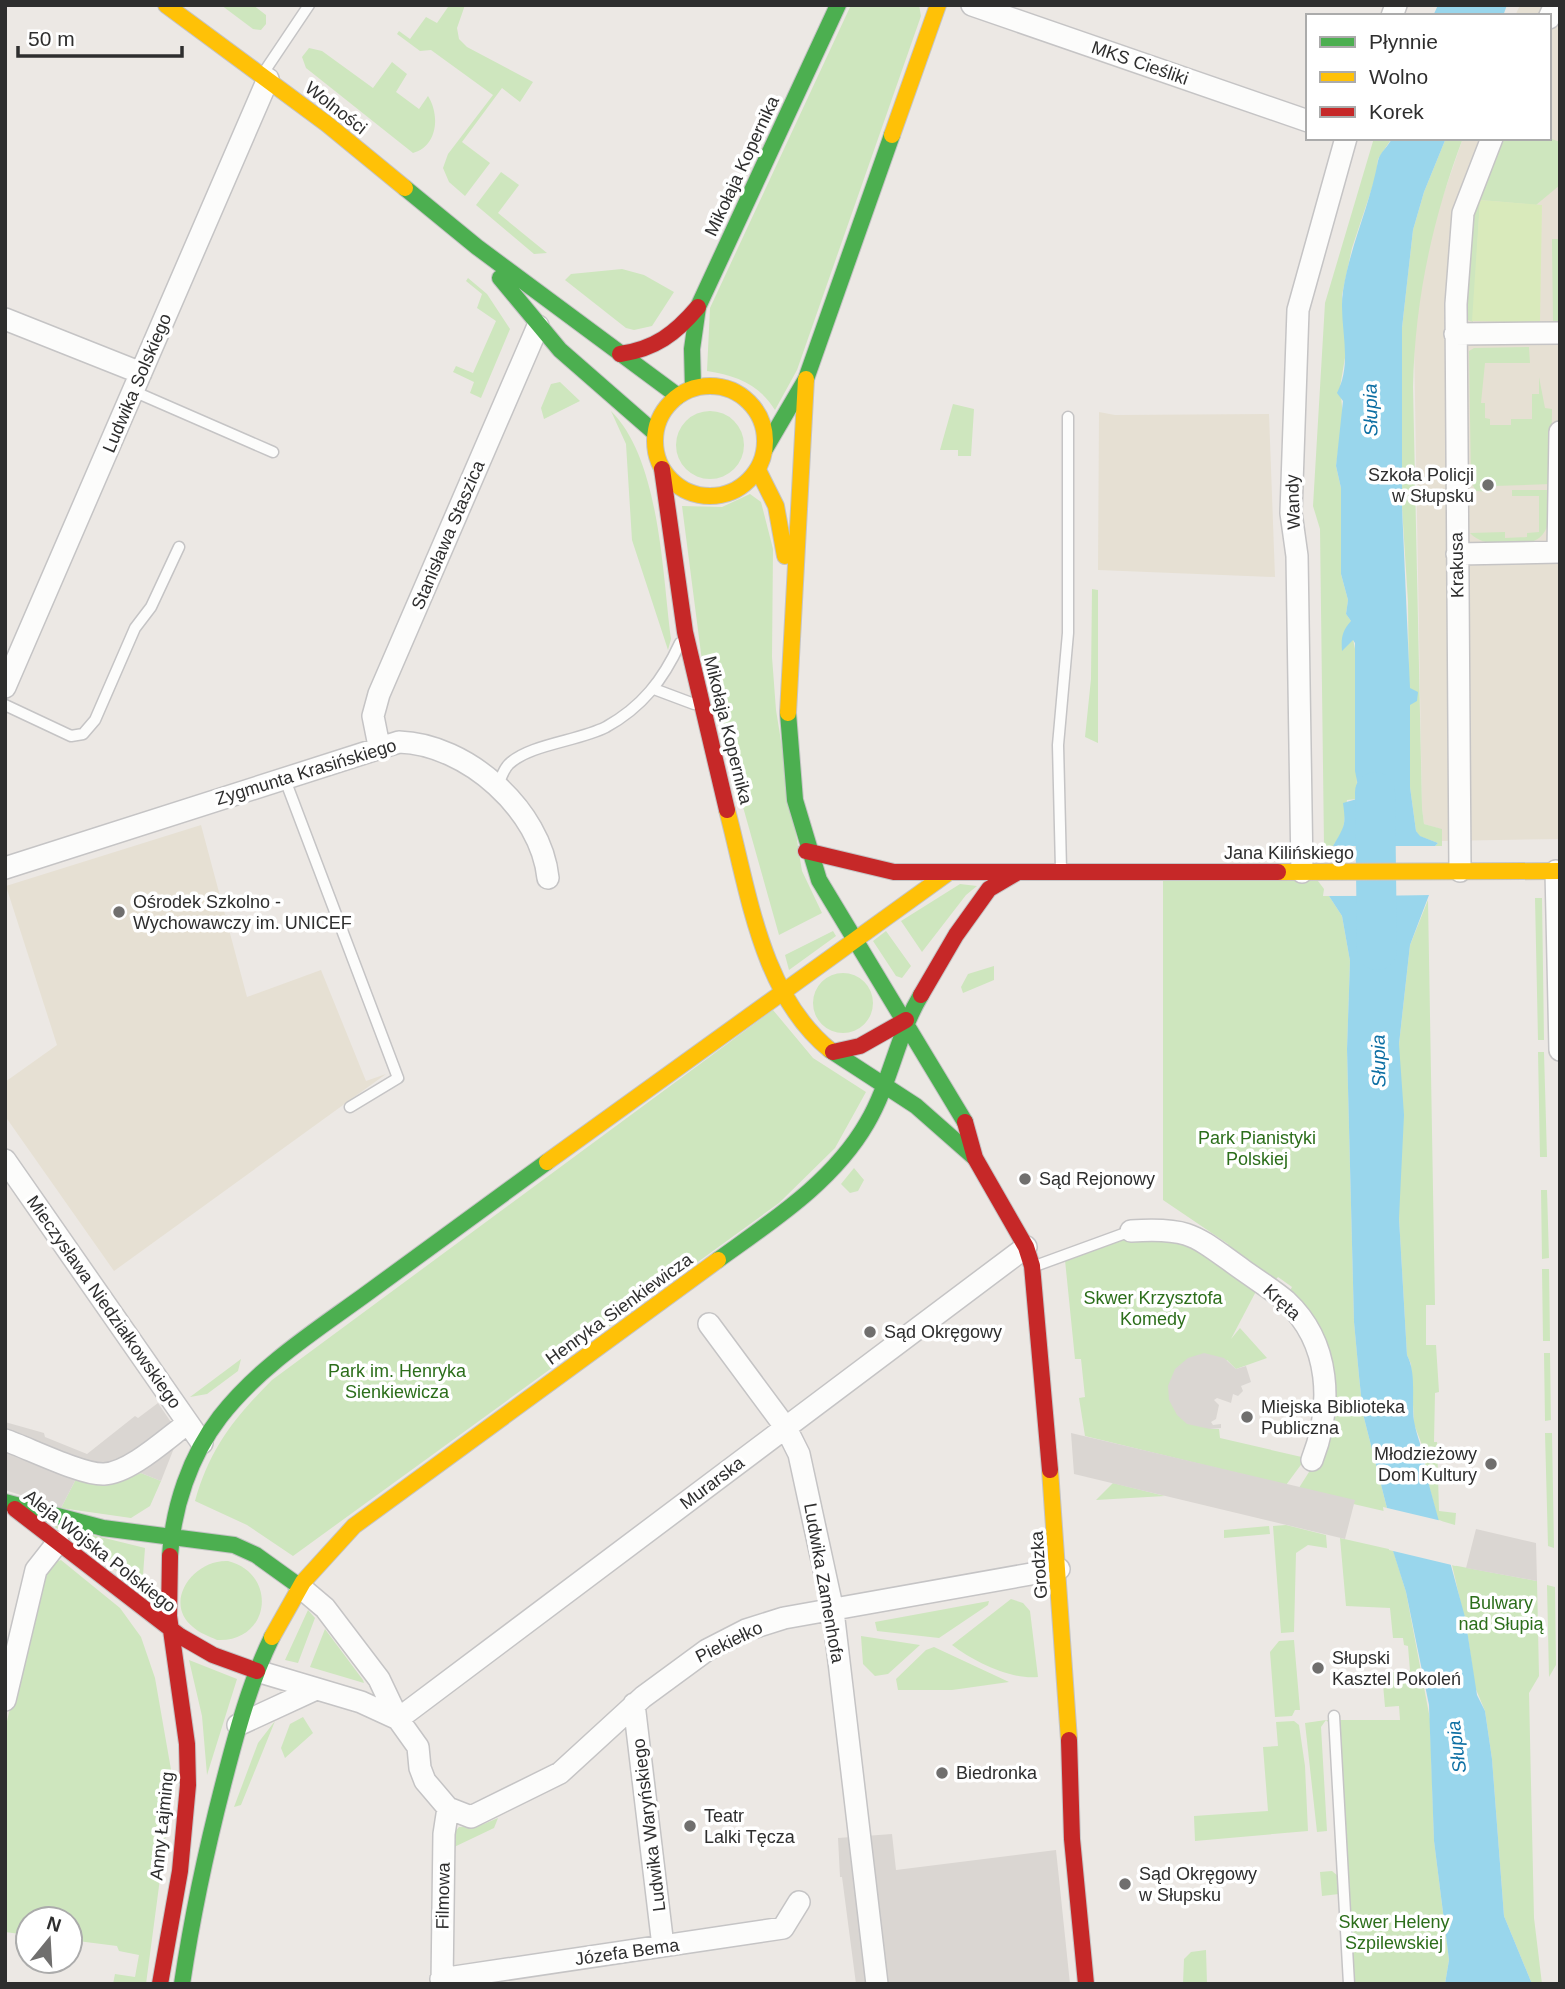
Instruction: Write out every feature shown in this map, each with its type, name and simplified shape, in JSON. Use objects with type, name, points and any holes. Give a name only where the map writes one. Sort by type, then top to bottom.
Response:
[{"type":"main road","name":"Wolności","points":[[166,5],[265,77],[477,247],[678,396]]},
{"type":"main road","name":"Mikołaja Kopernika","points":[[693,388],[692,349],[698,307],[838,5]]},
{"type":"main road","points":[[765,449],[763,423],[747,400],[722,387],[693,388],[678,396],[659,419],[655,433],[655,452],[662,469],[672,482],[685,491],[718,497],[733,492],[758,470],[765,449],[806,379],[938,5]]},
{"type":"main road","name":"Wolności","points":[[477,247],[538,326],[655,433]]},
{"type":"main road","points":[[620,354],[662,345],[698,307]]},
{"type":"main road","points":[[806,379],[798,549],[791,601],[789,764],[796,810],[807,851],[819,880],[906,1020]]},
{"type":"main road","name":"Mikołaja Kopernika","points":[[662,469],[685,632],[701,710],[759,931],[782,993]]},
{"type":"main road","points":[[758,470],[776,506],[791,601]]},
{"type":"main road","name":"Jana Kilińskiego","points":[[807,851],[894,872],[1558,871]]},
{"type":"main road","points":[[833,1052],[860,1046],[906,1020],[956,935],[989,889],[1018,872]]},
{"type":"main road","points":[[170,1535],[182,1485],[202,1443],[223,1411],[267,1367],[948,873]]},
{"type":"main road","name":"Grodzka","points":[[782,993],[807,1031],[833,1052],[934,1119],[975,1158]]},
{"type":"main road","name":"Grodzka","points":[[906,1020],[966,1125],[975,1158],[1029,1257],[1059,1569],[1068,1694],[1072,1839],[1086,1984]]},
{"type":"main road","name":"Henryka Sienkiewicza","points":[[257,1671],[279,1620],[299,1587],[354,1526],[797,1203],[862,1132],[885,1085],[906,1020]]},
{"type":"main road","name":"Aleja Wojska Polskiego","points":[[6,1502],[103,1528],[170,1535],[245,1549],[299,1587]]},
{"type":"main road","name":"Aleja Wojska Polskiego","points":[[6,1502],[199,1650],[257,1671]]},
{"type":"main road","name":"Anny Łajming","points":[[160,1984],[183,1842],[189,1780],[188,1752],[167,1599],[170,1535]]},
{"type":"main road","points":[[182,1984],[204,1863],[238,1725],[257,1671]]},
{"type":"street","name":"MKS Cieśliki","points":[[972,5],[1306,120]]},
{"type":"street","name":"Ludwika Solskiego","points":[[5,688],[265,77]]},
{"type":"street","name":"Wandy","points":[[1301,872],[1297,556],[1291,513],[1296,335],[1301,291],[1345,140]]},
{"type":"street","name":"Krakusa","points":[[1450,871],[1457,554],[1455,334],[1463,213],[1491,140]]},
{"type":"street","points":[[5,319],[137,382]]},
{"type":"street","name":"Stanisława Staszica","points":[[379,746],[373,716],[379,694],[538,326]]},
{"type":"street","points":[[1455,334],[1560,333]]},
{"type":"street","points":[[1457,554],[1559,552],[1560,432]]},
{"type":"street","name":"Zygmunta Krasińskiego","points":[[5,868],[379,746],[399,742],[432,746],[459,760],[515,804],[534,829],[544,853],[548,878]]},
{"type":"street","points":[[1558,871],[1560,1050]]},
{"type":"street","name":"Mieczysława Niedziałkowskiego","points":[[5,1160],[202,1443]]},
{"type":"street","name":"Kręta","points":[[1131,1231],[1168,1229],[1195,1237],[1285,1300],[1303,1321],[1316,1343],[1324,1367],[1324,1408],[1312,1460]]},
{"type":"street","name":"Murarska","points":[[398,1719],[786,1428],[1029,1257]]},
{"type":"street","name":"Ludwika Zamenhofa","points":[[709,1324],[786,1428],[799,1454],[833,1611],[877,1984]]},
{"type":"street","points":[[5,1440],[87,1471],[105,1474],[116,1472],[142,1457],[188,1423]]},
{"type":"street","points":[[5,1700],[36,1570],[58,1542]]},
{"type":"street","name":"Piekiełko","points":[[448,1808],[459,1815],[474,1817],[559,1773],[634,1704],[690,1661],[746,1630],[784,1618],[1059,1569]]},
{"type":"street","points":[[299,1587],[325,1608],[379,1679],[398,1719],[415,1743],[421,1776],[448,1808]]},
{"type":"street","points":[[257,1671],[361,1702],[398,1719]]},
{"type":"street","points":[[238,1725],[316,1689]]},
{"type":"street","name":"Ludwika Waryńskiego","points":[[634,1704],[663,1946]]},
{"type":"street","name":"Filmowa","points":[[442,1981],[444,1833],[448,1808]]},
{"type":"street","name":"Józefa Bema","points":[[442,1981],[783,1928],[799,1902]]},
{"type":"lane","points":[[265,77],[309,5]]},
{"type":"lane","points":[[137,382],[274,452]]},
{"type":"lane","points":[[1060,872],[1058,750],[1068,633],[1068,417]]},
{"type":"lane","points":[[5,705],[71,736],[87,730],[95,720],[135,628],[151,607],[179,547]]},
{"type":"lane","points":[[497,788],[505,769],[517,759],[605,727],[634,709],[654,689],[670,666],[685,632]]},
{"type":"lane","points":[[654,689],[678,696],[701,710]]},
{"type":"lane","points":[[284,777],[398,1078],[350,1107]]},
{"type":"lane","points":[[1029,1257],[1131,1231]]},
{"type":"lane","points":[[1334,1716],[1349,1984]]},
{"type":"shaded area","name":"Szkoła Policji w Słupsku","points":[[1520,5],[1560,5],[1560,839],[1442,841],[1441,829],[1424,824],[1422,808],[1414,339],[1419,298],[1435,219],[1462,140],[1551,140],[1551,14],[1516,14]]},
{"type":"shaded area","points":[[1099,412],[1115,415],[1269,414],[1275,577],[1098,570]]},
{"type":"shaded area","points":[[201,825],[247,997],[321,970],[366,1081],[386,1074],[114,1271],[5,1116],[5,1082],[57,1045],[6,886]]},
{"type":"shaded area","points":[[1204,1353],[1224,1358],[1236,1369],[1246,1366],[1251,1382],[1241,1386],[1243,1391],[1238,1396],[1233,1394],[1231,1403],[1217,1398],[1214,1400],[1219,1405],[1216,1419],[1211,1422],[1213,1425],[1221,1424],[1221,1428],[1210,1429],[1187,1424],[1177,1415],[1169,1400],[1168,1386],[1175,1369],[1188,1358]]},
{"type":"shaded area","points":[[158,1403],[173,1425],[176,1443],[161,1481],[141,1473],[106,1486],[76,1479],[61,1508],[5,1490],[5,1422],[44,1433],[45,1437],[87,1454],[135,1416],[138,1418]]},
{"type":"shaded area","points":[[1071,1433],[1355,1500],[1345,1539],[1074,1474]]},
{"type":"shaded area","points":[[1476,1529],[1536,1543],[1537,1581],[1466,1568]]},
{"type":"shaded area","points":[[892,1834],[896,1870],[1056,1850],[1070,1984],[856,1984],[840,1877],[838,1838]]},
{"type":"green space","points":[[221,5],[253,5],[266,15],[266,24],[261,30],[253,29]]},
{"type":"green space","points":[[446,5],[465,5],[457,28],[459,39],[467,47],[533,82],[520,102],[502,88],[462,142],[490,163],[465,196],[449,182],[443,168],[448,154],[493,95],[431,50],[420,51],[397,34],[399,31],[410,39],[426,17],[437,23],[448,7]]},
{"type":"green space","points":[[851,5],[919,5],[921,16],[797,370],[775,410],[761,393],[746,382],[707,371],[710,308]]},
{"type":"green space","points":[[309,48],[322,51],[373,88],[392,62],[407,74],[396,92],[419,109],[428,96],[435,121],[428,144],[413,153],[306,68],[302,57]]},
{"type":"green space","points":[[1551,139],[1560,142],[1560,185],[1536,205],[1480,200],[1473,322],[1465,319],[1472,212],[1498,140]]},
{"type":"green space","points":[[1373,140],[1391,140],[1378,159],[1376,176],[1352,248],[1342,295],[1346,352],[1340,387],[1343,416],[1336,466],[1341,488],[1341,574],[1348,600],[1346,614],[1351,621],[1349,642],[1353,639],[1356,654],[1357,799],[1347,800],[1343,831],[1333,846],[1324,846],[1320,529],[1313,506],[1325,303]]},
{"type":"green space","points":[[1445,140],[1462,140],[1442,199],[1427,261],[1417,323],[1413,387],[1422,808],[1424,824],[1442,829],[1442,846],[1435,846],[1438,843],[1419,836],[1416,831],[1410,787],[1408,602],[1402,507],[1402,328],[1413,230],[1424,192]]},
{"type":"green space","points":[[501,172],[519,185],[498,213],[547,253],[534,254],[476,205]]},
{"type":"green space","points":[[1480,200],[1542,205],[1540,323],[1472,321]]},
{"type":"green space","points":[[1552,239],[1560,239],[1560,323],[1553,323]]},
{"type":"green space","points":[[622,269],[644,275],[674,292],[652,326],[634,330],[626,328],[565,280],[571,274]]},
{"type":"green space","points":[[468,278],[487,294],[510,329],[481,398],[470,393],[474,382],[453,372],[456,366],[473,373],[496,321],[477,308],[482,294],[466,281]]},
{"type":"green space","points":[[1529,347],[1530,363],[1485,363],[1481,403],[1485,403],[1485,418],[1490,419],[1490,425],[1511,425],[1511,419],[1532,419],[1532,394],[1539,394],[1539,377],[1545,408],[1552,409],[1551,484],[1494,486],[1493,492],[1476,491],[1471,482],[1469,351],[1474,348]]},
{"type":"green space","points":[[560,382],[580,401],[544,419],[541,408],[551,384]]},
{"type":"green space","points":[[953,404],[974,409],[971,456],[958,456],[958,450],[940,450]]},
{"type":"green space","points":[[611,411],[627,432],[640,458],[649,487],[665,582],[671,639],[668,650],[632,540],[626,444]]},
{"type":"green space","points":[[703,411],[717,411],[729,416],[739,426],[744,445],[739,464],[729,474],[717,479],[703,479],[691,474],[681,464],[676,452],[676,438],[681,426],[691,416]]},
{"type":"green space","points":[[1512,490],[1551,490],[1549,519],[1543,534],[1528,543],[1506,545],[1485,542],[1470,533],[1505,532],[1505,538],[1527,537],[1527,533],[1539,532],[1539,496],[1512,496]]},
{"type":"green space","points":[[750,494],[761,502],[773,549],[772,657],[776,710],[802,871],[822,913],[779,935],[702,661],[682,506],[722,507]]},
{"type":"green space","points":[[1092,589],[1098,590],[1098,743],[1085,737],[1091,679]]},
{"type":"green space","name":"Park Pianistyki Polskiej","points":[[1163,881],[1318,881],[1324,889],[1323,896],[1329,896],[1342,916],[1350,961],[1347,1049],[1354,1322],[1363,1414],[1388,1512],[1297,1491],[1321,1453],[1330,1390],[1287,1296],[1292,1287],[1278,1277],[1272,1284],[1263,1278],[1231,1339],[1240,1328],[1267,1358],[1236,1369],[1227,1360],[1213,1375],[1210,1429],[1219,1429],[1220,1438],[1306,1458],[1286,1485],[1085,1436],[1079,1398],[1085,1397],[1081,1359],[1075,1359],[1065,1260],[1127,1227],[1223,1250],[1228,1244],[1163,1200]]},
{"type":"green space","points":[[960,884],[977,886],[966,895],[922,952],[901,921]]},
{"type":"green space","points":[[1535,898],[1542,898],[1544,1040],[1538,1040]]},
{"type":"green space","points":[[1428,900],[1435,1305],[1426,1305],[1426,1345],[1436,1345],[1439,1392],[1435,1393],[1434,1442],[1437,1442],[1439,1511],[1456,1513],[1455,1525],[1438,1520],[1425,1470],[1425,1453],[1414,1424],[1399,1218],[1399,1044],[1410,945]]},
{"type":"green space","points":[[833,931],[836,936],[789,970],[785,955]]},
{"type":"green space","points":[[886,931],[911,966],[902,978],[896,976],[873,941]]},
{"type":"green space","points":[[994,966],[994,980],[963,993],[961,987],[968,974]]},
{"type":"green space","points":[[843,973],[860,978],[868,986],[873,1003],[868,1020],[860,1028],[843,1033],[826,1028],[818,1020],[813,1003],[818,986],[826,978]]},
{"type":"green space","name":"Park im. Henryka Sienkiewicza","points":[[773,1010],[813,1058],[866,1092],[835,1148],[779,1203],[293,1556],[247,1525],[195,1501],[216,1449],[246,1407],[272,1380]]},
{"type":"green space","points":[[1538,1052],[1544,1052],[1547,1157],[1540,1157]]},
{"type":"green space","points":[[854,1168],[864,1180],[858,1191],[850,1193],[841,1184]]},
{"type":"green space","points":[[1541,1190],[1547,1190],[1549,1258],[1542,1259]]},
{"type":"green space","points":[[1542,1269],[1549,1269],[1550,1341],[1543,1341]]},
{"type":"green space","points":[[1544,1353],[1550,1353],[1551,1420],[1545,1421]]},
{"type":"green space","points":[[241,1359],[238,1371],[207,1394],[190,1397]]},
{"type":"green space","points":[[1545,1433],[1552,1433],[1554,1548],[1548,1546]]},
{"type":"green space","points":[[141,1473],[161,1481],[150,1506],[131,1518],[61,1508],[76,1479],[127,1479]]},
{"type":"green space","points":[[1113,1483],[1165,1496],[1096,1500]]},
{"type":"green space","points":[[52,1525],[145,1548],[142,1589]]},
{"type":"green space","points":[[1286,1525],[1326,1535],[1327,1548],[1308,1545],[1296,1553],[1294,1632],[1281,1633],[1273,1526]]},
{"type":"green space","points":[[1269,1526],[1270,1534],[1224,1538],[1224,1530]]},
{"type":"green space","name":"Skwer Heleny Szpilewskiej","points":[[1340,1538],[1393,1550],[1406,1592],[1430,1719],[1434,1841],[1449,1960],[1445,1984],[1344,1984],[1339,1894],[1322,1896],[1320,1872],[1332,1871],[1338,1876],[1330,1724],[1326,1720],[1400,1720],[1399,1706],[1385,1707],[1382,1673],[1410,1671],[1408,1646],[1404,1645],[1403,1638],[1393,1638],[1390,1608],[1346,1606]]},
{"type":"green space","points":[[61,1560],[120,1608],[141,1637],[155,1678],[173,1781],[146,1984],[113,1984],[115,1974],[135,1977],[139,1955],[119,1951],[117,1946],[84,1942],[84,1905],[14,1905],[14,1933],[5,1932],[5,1730],[42,1567]]},
{"type":"green space","points":[[228,1561],[244,1568],[255,1579],[261,1592],[262,1606],[257,1620],[248,1631],[235,1638],[217,1640],[195,1629],[184,1617],[181,1595],[194,1574],[215,1562]]},
{"type":"green space","name":"Bulwary nad Słupią","points":[[1452,1565],[1537,1581],[1539,1676],[1529,1693],[1534,1918],[1542,1984],[1532,1984],[1504,1916],[1492,1759],[1485,1711],[1475,1687],[1467,1630]]},
{"type":"green space","points":[[1547,1585],[1555,1587],[1556,1665],[1549,1677]]},
{"type":"green space","points":[[1011,1599],[1023,1603],[1030,1611],[1038,1677],[1016,1676],[993,1668],[952,1645]]},
{"type":"green space","points":[[989,1601],[988,1605],[939,1638],[877,1631],[875,1622]]},
{"type":"green space","points":[[308,1610],[315,1618],[298,1663],[285,1660]]},
{"type":"green space","points":[[325,1629],[363,1680],[364,1683],[310,1667]]},
{"type":"green space","points":[[861,1636],[920,1645],[888,1674],[875,1676],[863,1664]]},
{"type":"green space","points":[[1294,1640],[1300,1710],[1295,1710],[1292,1716],[1275,1717],[1270,1652],[1279,1641]]},
{"type":"green space","points":[[934,1647],[1009,1682],[952,1690],[898,1690],[896,1679],[926,1650]]},
{"type":"green space","points":[[189,1660],[237,1679],[207,1775],[202,1716]]},
{"type":"green space","points":[[303,1717],[313,1733],[285,1758],[281,1748],[290,1724]]},
{"type":"green space","points":[[1326,1720],[1321,1727],[1327,1831],[1317,1832],[1305,1723]]},
{"type":"green space","points":[[275,1721],[241,1805],[234,1807],[258,1743]]},
{"type":"green space","points":[[1294,1721],[1299,1725],[1305,1766],[1308,1831],[1195,1841],[1194,1816],[1268,1811],[1263,1747],[1278,1746],[1276,1722]]},
{"type":"green space","points":[[498,1818],[494,1828],[450,1849],[451,1836],[459,1827],[479,1826]]},
{"type":"green space","points":[[1206,1950],[1207,1984],[1183,1984],[1184,1959],[1191,1952]]},
{"type":"water","points":[[1438,5],[1507,5],[1504,14],[1434,14]]},
{"type":"water","points":[[1391,140],[1445,140],[1424,192],[1413,230],[1402,328],[1402,507],[1410,688],[1418,692],[1417,701],[1410,705],[1410,787],[1416,831],[1420,836],[1438,843],[1435,846],[1333,846],[1344,825],[1343,803],[1357,799],[1358,786],[1355,771],[1353,640],[1342,651],[1343,635],[1351,621],[1346,614],[1348,600],[1341,574],[1341,488],[1336,466],[1343,401],[1337,393],[1342,381],[1345,355],[1342,304],[1350,258],[1379,158]]},
{"type":"water","points":[[1429,895],[1410,945],[1399,1044],[1404,1115],[1399,1218],[1407,1355],[1412,1370],[1415,1428],[1465,1617],[1477,1695],[1485,1711],[1492,1759],[1504,1916],[1532,1984],[1445,1984],[1449,1960],[1434,1841],[1429,1705],[1406,1592],[1388,1535],[1388,1512],[1363,1414],[1359,1376],[1354,1322],[1347,1049],[1350,961],[1342,916],[1329,896]]},
{"type":"pier","points":[[1329,846],[1440,846],[1435,850],[1333,849]]},
{"type":"pier","points":[[1429,891],[1433,895],[1326,896],[1329,893]]},
{"type":"pier","points":[[1383,1507],[1442,1521],[1456,1566],[1389,1550]]},
{"type":"waterway","name":"Słupia","points":[[1375,792],[1377,950]]},
{"type":"traffic: fast","points":[[693,388],[692,349],[698,307],[838,5]]},
{"type":"traffic: fast","points":[[765,449],[806,379],[892,135]]},
{"type":"traffic: fast","points":[[405,188],[477,247],[678,396]]},
{"type":"traffic: fast","points":[[500,278],[560,350],[655,433]]},
{"type":"traffic: fast","points":[[788,713],[795,800],[819,880],[965,1122]]},
{"type":"traffic: fast","points":[[718,1260],[800,1199],[837,1164],[853,1144],[875,1107],[921,995]]},
{"type":"traffic: fast","points":[[830,1050],[916,1106],[975,1158]]},
{"type":"traffic: fast","points":[[170,1556],[179,1501],[192,1465],[209,1432],[235,1399],[268,1367],[305,1338],[547,1162]]},
{"type":"traffic: fast","points":[[5,1502],[103,1528],[234,1545],[256,1555],[299,1586]]},
{"type":"traffic: fast","points":[[182,1984],[200,1884],[223,1785],[250,1691],[272,1637]]},
{"type":"traffic: slow","points":[[166,5],[327,124],[405,188]]},
{"type":"traffic: slow","points":[[892,135],[938,5]]},
{"type":"traffic: slow","points":[[788,713],[806,379]]},
{"type":"traffic: slow","points":[[710,386],[731,390],[749,402],[761,420],[765,441],[761,462],[749,480],[731,492],[710,496],[689,492],[671,480],[659,462],[655,441],[659,420],[671,402],[689,390],[710,386]]},
{"type":"traffic: slow","points":[[758,470],[776,506],[785,556]]},
{"type":"traffic: slow","points":[[727,810],[751,908],[773,971],[788,1001],[807,1027],[830,1050]]},
{"type":"traffic: slow","points":[[1278,872],[1560,871]]},
{"type":"traffic: slow","points":[[547,1162],[948,873]]},
{"type":"traffic: slow","points":[[272,1637],[303,1582],[354,1526],[718,1260]]},
{"type":"traffic: slow","points":[[1050,1470],[1069,1740]]},
{"type":"traffic: jam","points":[[620,354],[664,339],[698,307]]},
{"type":"traffic: jam","points":[[662,469],[685,632],[727,810]]},
{"type":"traffic: jam","points":[[806,851],[894,872],[1278,872]]},
{"type":"traffic: jam","points":[[921,995],[956,935],[989,889],[1018,872]]},
{"type":"traffic: jam","points":[[833,1052],[860,1046],[906,1020]]},
{"type":"traffic: jam","points":[[965,1122],[975,1158],[1026,1247],[1032,1266],[1050,1470]]},
{"type":"traffic: jam","points":[[15,1509],[180,1636],[213,1655],[257,1671]]},
{"type":"traffic: jam","points":[[160,1984],[180,1871],[188,1785],[187,1744],[169,1616],[170,1556]]},
{"type":"traffic: jam","points":[[1069,1740],[1072,1839],[1086,1984]]},
{"type":"place","name":"Szkoła Policji w Słupsku","points":[[1488,485]]},
{"type":"place","name":"Ośrodek Szkolno - Wychowawczy im. UNICEF","points":[[119,912]]},
{"type":"place","name":"Sąd Rejonowy","points":[[1025,1179]]},
{"type":"place","name":"Sąd Okręgowy","points":[[870,1332]]},
{"type":"place","name":"Miejska Biblioteka Publiczna","points":[[1247,1417]]},
{"type":"place","name":"Młodzieżowy Dom Kultury","points":[[1491,1464]]},
{"type":"place","name":"Słupski Kasztel Pokoleń","points":[[1318,1668]]},
{"type":"place","name":"Biedronka","points":[[942,1773]]},
{"type":"place","name":"Teatr Lalki Tęcza","points":[[690,1826]]},
{"type":"place","name":"Sąd Okręgowy w Słupsku","points":[[1125,1884]]},
{"type":"park label","name":"Skwer Krzysztofa Komedy","points":[[1153,1308]]}]
